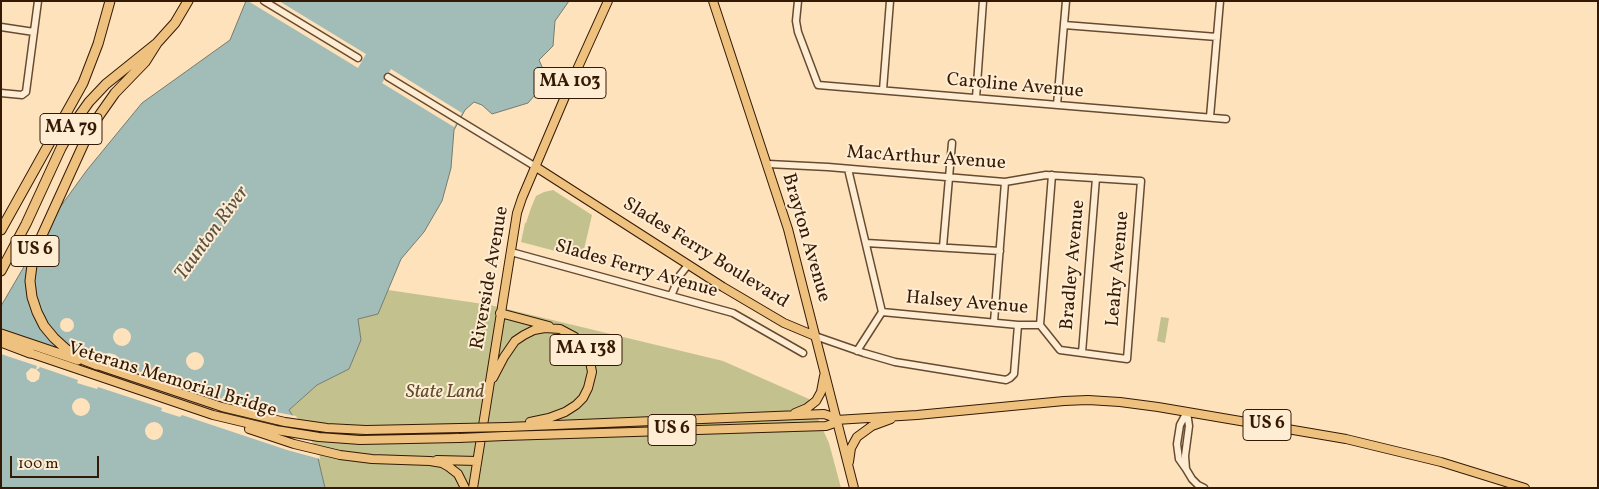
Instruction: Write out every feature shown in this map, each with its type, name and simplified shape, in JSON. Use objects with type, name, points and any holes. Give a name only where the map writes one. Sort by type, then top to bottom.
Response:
[{"type":"highway","name":"US 6","points":[[1,230],[83,84],[98,44],[110,1]]},
{"type":"highway","name":"US 6","points":[[97,365],[70,352],[47,330],[35,307],[30,280],[36,249],[84,142],[96,120],[115,93],[145,62],[175,23],[188,1]]},
{"type":"highway","name":"MA 79","points":[[1,271],[29,219],[67,136],[79,116],[100,90],[158,43]]},
{"type":"highway","points":[[1,334],[97,365]]},
{"type":"highway","points":[[1,343],[30,353]]},
{"type":"main road","name":"Riverside Avenue","points":[[473,488],[517,213],[570,85],[608,1]]},
{"type":"main road","name":"Brayton Avenue","points":[[713,1],[788,229],[854,488]]},
{"type":"main road","name":"Slades Ferry Boulevard","points":[[536,167],[764,312],[815,336]]},
{"type":"main road","points":[[500,313],[560,329]]},
{"type":"main road","name":"MA 138","points":[[489,384],[508,350],[519,338],[539,329],[560,329],[575,337],[583,345],[589,356],[592,372],[590,383],[586,394],[576,405],[560,414],[507,427]]},
{"type":"main road","name":"Veterans Memorial Bridge","points":[[30,353],[234,421],[319,437],[366,440],[826,426],[836,420]]},
{"type":"main road","name":"Veterans Memorial Bridge","points":[[97,365],[243,413],[306,426],[366,430],[507,427]]},
{"type":"main road","points":[[782,416],[804,410],[813,404],[821,392],[825,374]]},
{"type":"main road","name":"US 6","points":[[507,427],[824,414],[836,420],[1082,400],[1138,404],[1376,445],[1472,471],[1525,488]]},
{"type":"main road","points":[[193,408],[294,444],[331,453],[366,458],[434,462],[446,465],[458,474],[465,488]]},
{"type":"main road","points":[[848,467],[852,445],[860,434],[872,426],[901,416]]},
{"type":"main road","points":[[416,461],[477,461]]},
{"type":"street","points":[[1,93],[20,96],[26,90],[38,1]]},
{"type":"street","points":[[264,1],[358,58]]},
{"type":"street","name":"Caroline Avenue","points":[[798,1],[796,21],[798,32],[818,85],[1226,119]]},
{"type":"street","points":[[883,90],[890,1]]},
{"type":"street","points":[[976,98],[983,1]]},
{"type":"street","points":[[1057,105],[1066,1]]},
{"type":"street","points":[[1210,117],[1220,1]]},
{"type":"street","points":[[1064,25],[1217,37]]},
{"type":"street","points":[[1,27],[34,32]]},
{"type":"street","points":[[388,77],[536,167]]},
{"type":"street","points":[[943,247],[952,143]]},
{"type":"street","name":"MacArthur Avenue","points":[[768,164],[1005,182],[1052,175],[1141,181]]},
{"type":"street","points":[[848,169],[882,312],[857,351]]},
{"type":"street","points":[[1040,325],[1052,175]]},
{"type":"street","name":"Bradley Avenue","points":[[1082,353],[1096,178]]},
{"type":"street","name":"Leahy Avenue","points":[[1127,359],[1141,181]]},
{"type":"street","points":[[994,322],[1005,182]]},
{"type":"street","points":[[866,243],[1000,251]]},
{"type":"street","name":"Slades Ferry Avenue","points":[[511,252],[733,313],[803,353]]},
{"type":"street","points":[[671,296],[680,275],[688,265]]},
{"type":"street","name":"Halsey Avenue","points":[[882,312],[1018,325],[1040,325],[1060,350],[1127,359]]},
{"type":"street","name":"Slades Ferry Boulevard","points":[[815,336],[857,351],[910,365],[1004,380],[1012,377],[1014,372],[1018,325]]},
{"type":"street","points":[[1187,412],[1189,426],[1185,456],[1186,469],[1192,479],[1204,488]]},
{"type":"green space","points":[[553,190],[592,215],[582,258],[521,242],[525,223],[536,196]]},
{"type":"green space","name":"State Land","points":[[388,290],[490,305],[723,361],[809,399],[829,443],[841,488],[325,488],[317,454],[289,410],[317,385],[349,369],[361,340],[358,319],[378,314]]},
{"type":"green space","points":[[1161,317],[1169,318],[1165,343],[1157,341]]},
{"type":"water","name":"Taunton River","points":[[246,1],[569,1],[555,21],[553,46],[539,60],[548,80],[528,103],[492,114],[482,105],[474,102],[465,110],[454,130],[451,168],[442,201],[424,232],[401,259],[378,314],[358,319],[361,340],[349,369],[317,385],[289,410],[317,454],[325,488],[1,488],[1,306],[53,217],[87,170],[142,103],[230,40]]},
{"type":"pier","points":[[248,1],[279,1],[366,54],[358,68]]},
{"type":"pier","points":[[391,69],[462,113],[454,127],[382,83]]},
{"type":"pier","points":[[65,194],[40,251],[35,276],[39,305],[48,323],[57,335],[73,348],[92,357],[96,351],[116,355],[115,363],[176,384],[179,379],[199,386],[196,391],[222,399],[223,396],[226,397],[225,400],[232,402],[296,416],[319,453],[320,459],[182,415],[180,417],[161,411],[162,408],[98,387],[97,389],[77,383],[78,380],[40,367],[36,369],[37,366],[1,354],[1,331],[57,348],[40,328],[33,313],[28,297],[26,275],[31,252]]},
{"type":"pier","points":[[64,318],[70,318],[74,325],[70,332],[64,332],[60,328],[60,322]]},
{"type":"pier","points":[[118,328],[126,328],[131,333],[129,344],[118,346],[113,341],[113,333]]},
{"type":"pier","points":[[191,352],[199,352],[204,357],[202,368],[191,370],[186,365],[186,357]]},
{"type":"pier","points":[[31,368],[36,369],[40,373],[39,379],[31,382],[27,379],[26,373]]},
{"type":"pier","points":[[77,398],[85,398],[90,403],[88,414],[77,416],[72,411],[72,403]]},
{"type":"pier","points":[[150,422],[158,422],[163,427],[161,438],[150,440],[145,435],[145,427]]}]
